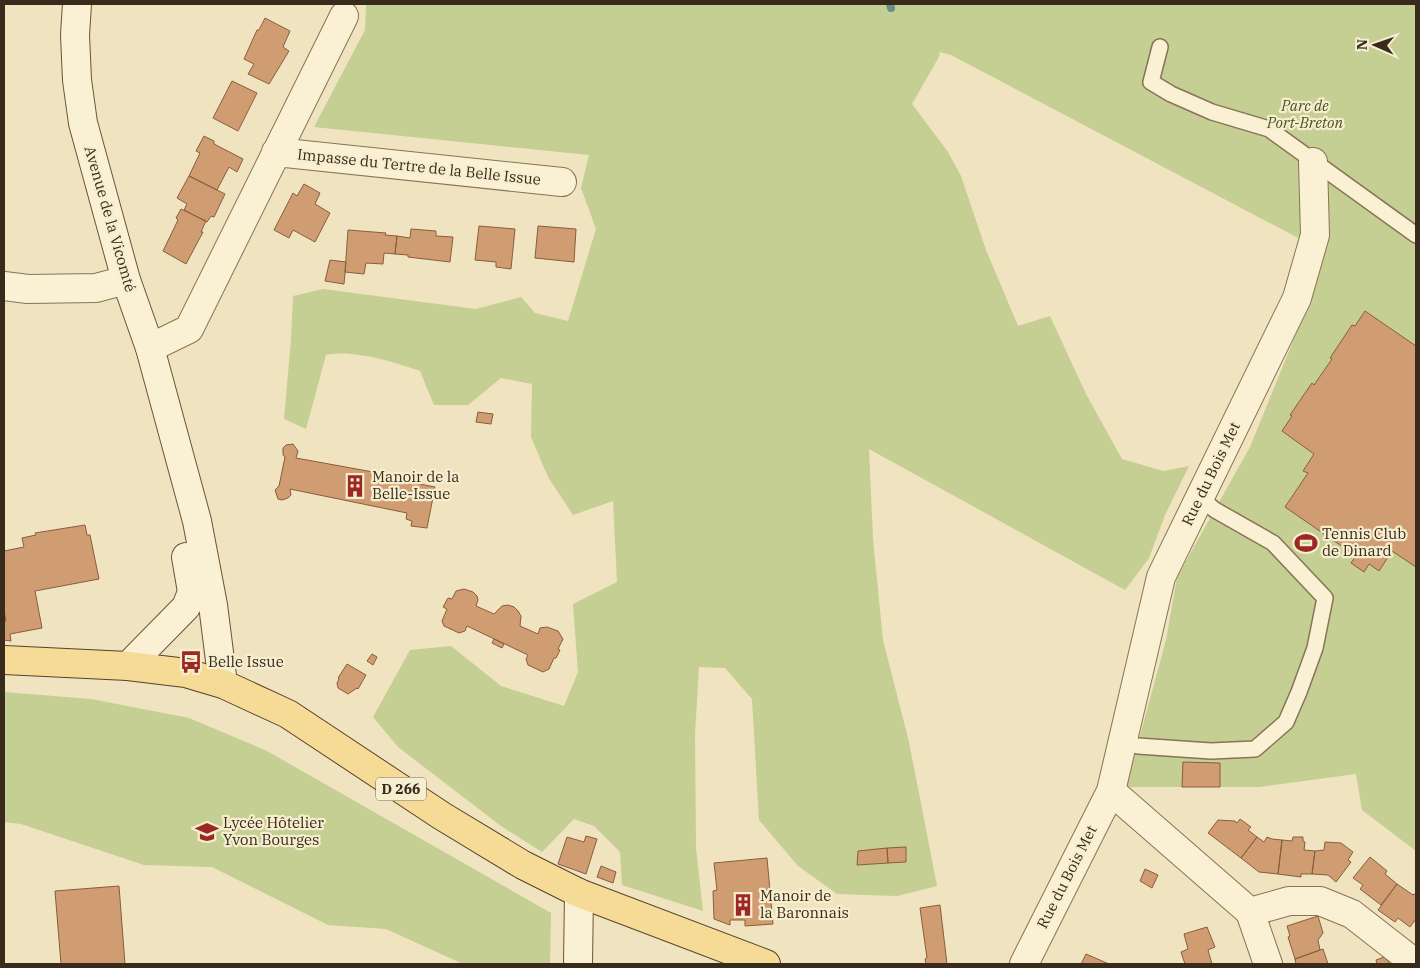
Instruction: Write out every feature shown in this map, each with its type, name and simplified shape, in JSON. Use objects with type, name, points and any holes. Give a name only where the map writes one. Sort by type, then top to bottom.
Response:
[{"type":"main road","points":[[4,660],[128,666],[186,673],[223,684]]},
{"type":"main road","name":"D 266","points":[[223,684],[288,714],[442,816],[523,865],[579,893],[766,964]]},
{"type":"street","name":"Avenue de la Vicomté","points":[[77,4],[75,35],[83,123],[126,280],[150,348],[197,521],[213,605],[223,684]]},
{"type":"street","name":"Impasse du Tertre de la Belle Issue","points":[[150,348],[189,329],[344,16]]},
{"type":"street","name":"Impasse du Tertre de la Belle Issue","points":[[276,152],[562,182]]},
{"type":"street","name":"Rue du Bois Met","points":[[1024,964],[1111,791],[1161,576],[1297,298],[1315,235],[1313,162]]},
{"type":"street","points":[[4,286],[28,289],[96,288],[126,280]]},
{"type":"street","name":"Avenue de la Vicomté","points":[[128,666],[186,608],[192,592],[170,484],[172,430]]},
{"type":"street","points":[[1111,791],[1250,912],[1268,964]]},
{"type":"street","points":[[578,964],[579,893]]},
{"type":"street","points":[[1250,912],[1289,901],[1320,901],[1352,914],[1416,964]]},
{"type":"lane","points":[[1160,47],[1151,82],[1171,94],[1212,112],[1269,129],[1416,234]]},
{"type":"lane","points":[[1122,743],[1138,746],[1211,751],[1255,749],[1286,722],[1315,648],[1325,598],[1273,544],[1215,510],[1199,497]]},
{"type":"green space","name":"Parc de Port-Breton","points":[[366,4],[1416,4],[1416,851],[1362,810],[1356,774],[1259,787],[1126,787],[1166,640],[1177,577],[1250,447],[1306,309],[1321,250],[951,55],[939,52],[940,55],[912,104],[948,152],[961,176],[986,250],[1018,326],[1050,316],[1086,394],[1122,459],[1163,471],[1189,466],[1165,515],[1149,558],[1125,590],[869,449],[873,539],[883,640],[909,742],[937,886],[897,896],[837,894],[798,866],[759,820],[752,699],[725,668],[699,667],[695,734],[696,848],[703,911],[622,885],[620,852],[594,826],[574,819],[542,852],[501,826],[398,747],[373,717],[410,650],[451,646],[501,686],[564,706],[578,672],[573,604],[617,582],[613,501],[573,515],[548,477],[531,437],[532,384],[501,378],[468,405],[434,405],[420,371],[386,360],[361,355],[326,355],[306,429],[284,419],[293,296],[323,289],[476,309],[521,297],[535,313],[568,321],[596,229],[581,188],[589,155],[314,127],[365,30]]},
{"type":"green space","name":"Lycée Hôtelier Yvon Bourges","points":[[4,692],[91,699],[189,718],[267,751],[551,913],[550,964],[463,964],[386,929],[328,925],[212,867],[144,865],[21,824],[4,822]]},
{"type":"building","points":[[265,18],[290,31],[283,47],[289,51],[269,84],[248,74],[254,64],[244,59],[257,30],[259,30]]},
{"type":"building","points":[[232,81],[257,93],[238,131],[213,118]]},
{"type":"building","points":[[204,136],[214,141],[214,144],[243,159],[237,172],[229,167],[217,190],[189,176],[200,153],[196,151]]},
{"type":"building","points":[[189,176],[225,194],[214,217],[211,216],[207,222],[184,210],[187,204],[177,198]]},
{"type":"building","points":[[304,184],[320,193],[315,204],[330,213],[315,242],[293,230],[289,238],[274,230],[293,193],[297,196]]},
{"type":"building","points":[[181,209],[206,221],[201,232],[203,232],[186,264],[163,251],[178,220],[176,218]]},
{"type":"building","points":[[479,226],[515,229],[511,269],[496,267],[496,262],[475,260]]},
{"type":"building","points":[[538,226],[576,229],[574,262],[535,258]]},
{"type":"building","points":[[411,229],[436,231],[436,236],[453,237],[450,262],[395,254],[397,236],[410,238]]},
{"type":"building","points":[[348,230],[386,233],[385,235],[397,236],[395,254],[384,253],[383,264],[366,263],[364,274],[345,272]]},
{"type":"building","points":[[330,260],[346,262],[344,284],[325,281]]},
{"type":"building","points":[[1365,311],[1416,346],[1416,567],[1392,551],[1379,571],[1369,564],[1364,572],[1351,563],[1356,556],[1285,507],[1308,473],[1303,471],[1314,454],[1282,431],[1292,416],[1290,415],[1312,383],[1314,385],[1332,359],[1330,358],[1352,325],[1355,326]]},
{"type":"building","points":[[478,412],[493,414],[491,424],[476,422]]},
{"type":"building","name":"Manoir de la Belle-Issue","points":[[293,444],[298,451],[296,458],[395,476],[394,479],[435,487],[427,528],[411,526],[412,521],[406,519],[407,513],[290,489],[291,495],[288,498],[278,499],[275,490],[279,486],[285,457],[283,455],[283,448],[286,445]]},
{"type":"building","points":[[85,525],[87,535],[90,535],[99,579],[35,591],[42,628],[10,634],[11,641],[4,640],[4,621],[6,621],[4,611],[4,551],[24,547],[22,538],[36,535],[35,533]]},
{"type":"building","points":[[464,589],[473,592],[477,596],[476,606],[494,614],[502,606],[514,607],[521,616],[520,626],[538,634],[540,628],[547,627],[558,631],[563,639],[558,649],[560,650],[549,669],[543,672],[528,665],[526,659],[528,655],[467,626],[465,631],[459,633],[444,626],[442,621],[447,609],[443,607],[448,598],[452,599],[456,591]]},
{"type":"building","points":[[494,639],[504,644],[502,648],[492,643]]},
{"type":"building","points":[[372,654],[377,657],[373,665],[367,661]]},
{"type":"building","points":[[347,664],[366,675],[358,689],[348,694],[338,688],[337,683]]},
{"type":"building","points":[[1183,762],[1220,763],[1220,787],[1182,787]]},
{"type":"building","points":[[1240,819],[1251,827],[1248,830],[1257,837],[1241,858],[1208,833],[1218,820],[1235,821],[1237,823]]},
{"type":"building","points":[[586,836],[597,839],[586,874],[558,864],[567,837],[584,842]]},
{"type":"building","points":[[1257,837],[1264,842],[1267,837],[1282,840],[1278,874],[1259,872],[1241,858]]},
{"type":"building","points":[[1293,837],[1303,837],[1305,842],[1304,850],[1315,851],[1312,874],[1301,874],[1301,877],[1278,874],[1282,840],[1292,841]]},
{"type":"building","points":[[1325,842],[1341,843],[1353,852],[1348,860],[1351,862],[1336,882],[1328,875],[1312,874],[1315,851],[1324,850]]},
{"type":"building","points":[[906,847],[906,862],[888,863],[887,848]]},
{"type":"building","points":[[887,848],[888,863],[857,865],[858,851]]},
{"type":"building","points":[[1370,857],[1387,871],[1385,874],[1397,884],[1381,905],[1360,889],[1363,885],[1353,878]]},
{"type":"building","name":"Manoir de la Baronnais","points":[[767,858],[773,924],[745,926],[745,920],[730,920],[730,925],[714,919],[713,891],[717,890],[714,863]]},
{"type":"building","points":[[601,866],[616,872],[613,883],[597,877]]},
{"type":"building","points":[[1145,869],[1158,875],[1152,888],[1140,881]]},
{"type":"building","points":[[1397,884],[1413,895],[1416,895],[1416,919],[1410,927],[1398,918],[1395,922],[1378,910]]},
{"type":"building","points":[[119,886],[125,964],[61,964],[55,891]]},
{"type":"building","points":[[940,905],[947,964],[926,964],[925,959],[927,958],[920,908]]},
{"type":"building","points":[[1318,916],[1323,933],[1318,940],[1320,950],[1295,959],[1288,937],[1290,936],[1287,926]]},
{"type":"building","points":[[1207,927],[1215,947],[1208,950],[1212,964],[1185,964],[1181,952],[1188,949],[1184,934]]},
{"type":"building","points":[[1323,949],[1328,964],[1296,964],[1295,959]]},
{"type":"building","points":[[1086,954],[1109,964],[1081,964]]},
{"type":"building","points":[[1387,956],[1389,964],[1377,964],[1376,960]]},
{"type":"waterway","points":[[890,4],[891,8]]},
{"type":"place","name":"Manoir de la Belle-Issue","points":[[355,486]]},
{"type":"place","name":"Tennis Club de Dinard","points":[[1306,543]]},
{"type":"place","name":"Belle Issue","points":[[191,662]]},
{"type":"place","name":"Lycée Hôtelier Yvon Bourges","points":[[207,832]]},
{"type":"place","name":"Manoir de la Baronnais","points":[[743,905]]}]
